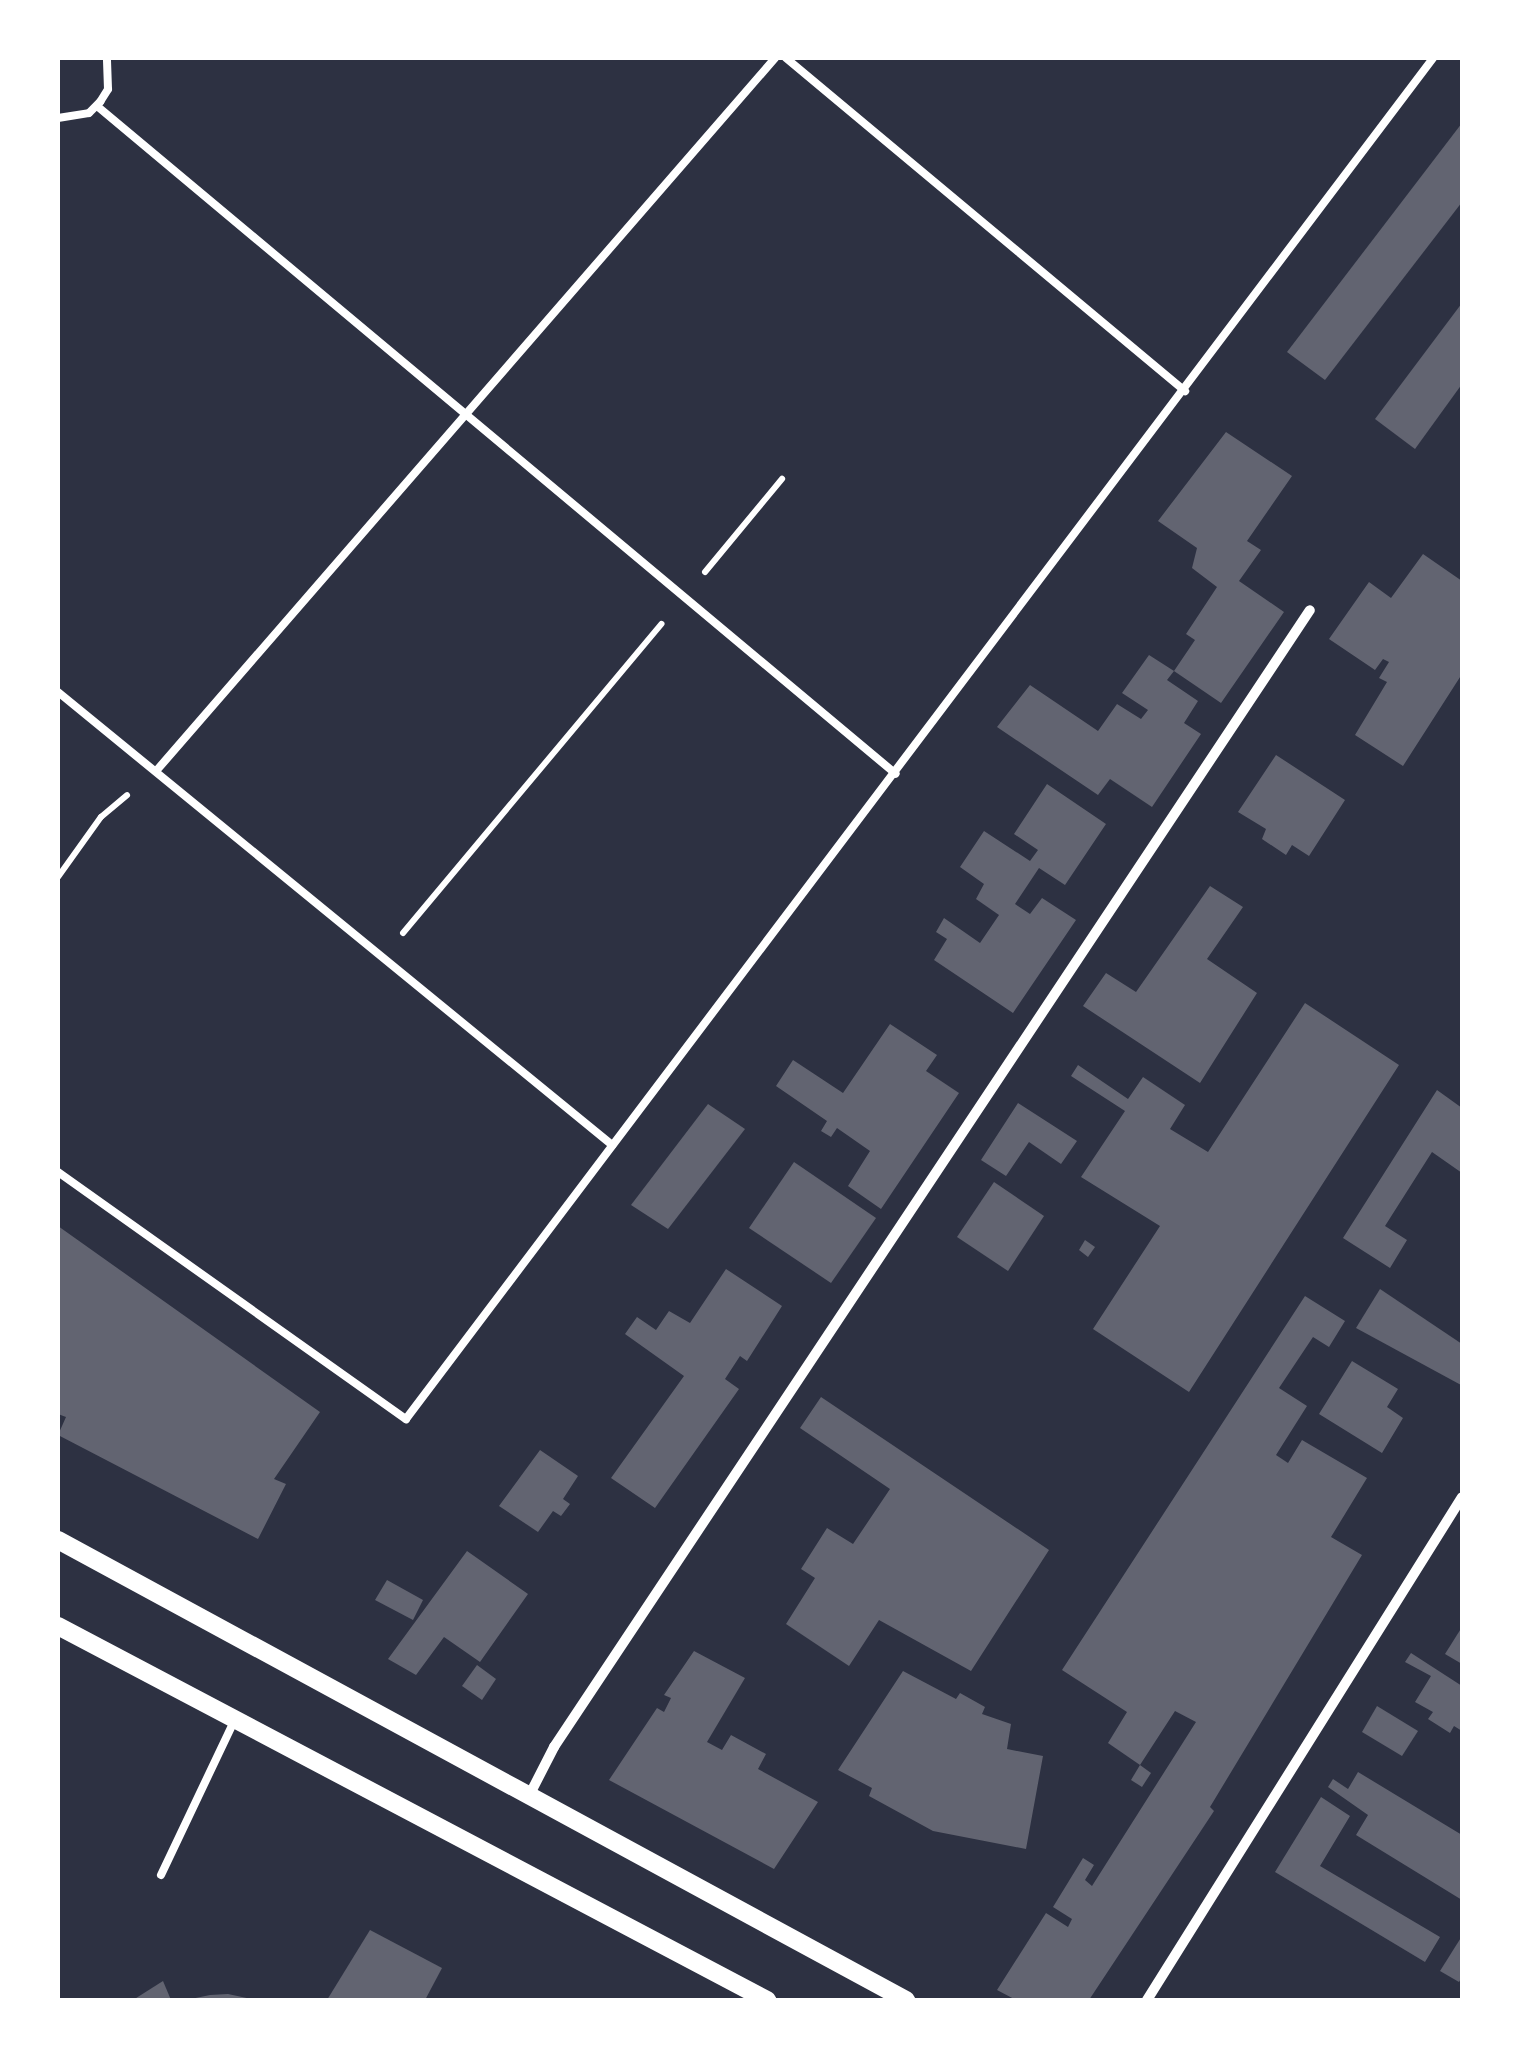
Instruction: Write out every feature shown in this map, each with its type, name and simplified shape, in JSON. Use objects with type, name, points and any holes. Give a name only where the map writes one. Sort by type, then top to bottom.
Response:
[{"type":"street","points":[[531,1792],[1310,610]]},
{"type":"street","points":[[1147,2000],[1462,1497]]},
{"type":"street","points":[[58,1540],[531,1792],[906,2000]]},
{"type":"street","points":[[58,1626],[767,2000]]},
{"type":"lane","points":[[58,118],[97,106],[108,89],[107,58]]},
{"type":"lane","points":[[157,770],[774,58]]},
{"type":"lane","points":[[786,58],[1185,391]]},
{"type":"lane","points":[[58,1172],[406,1418],[1185,391],[1432,58]]},
{"type":"lane","points":[[97,106],[896,774]]},
{"type":"lane","points":[[58,692],[612,1146]]},
{"type":"lane","points":[[161,1874],[234,1720]]},
{"type":"path","points":[[384,957],[782,479]]},
{"type":"path","points":[[58,877],[101,817],[157,770]]},
{"type":"building","points":[[1462,123],[1462,202],[1325,380],[1287,352]]},
{"type":"building","points":[[1462,303],[1462,384],[1415,449],[1375,419]]},
{"type":"building","points":[[1226,432],[1292,476],[1247,541],[1261,550],[1239,581],[1284,612],[1221,703],[1174,671],[1195,640],[1186,634],[1217,587],[1192,568],[1197,548],[1158,521]]},
{"type":"building","points":[[1423,554],[1462,581],[1462,674],[1403,766],[1355,735],[1387,682],[1379,678],[1389,662],[1383,659],[1375,670],[1329,639],[1369,582],[1391,598]]},
{"type":"building","points":[[1149,655],[1174,671],[1167,680],[1198,701],[1184,723],[1201,734],[1152,807],[1110,779],[1098,795],[997,727],[1030,685],[1098,731],[1117,704],[1141,719],[1148,710],[1122,693]]},
{"type":"building","points":[[1276,755],[1345,800],[1309,856],[1292,845],[1286,855],[1262,839],[1266,829],[1238,812]]},
{"type":"building","points":[[1047,784],[1106,824],[1065,885],[1039,868],[1015,904],[1030,914],[1042,898],[1076,920],[1013,1013],[934,960],[947,939],[936,932],[944,918],[980,943],[999,915],[976,899],[984,884],[960,867],[984,831],[1030,861],[1038,850],[1014,834]]},
{"type":"building","points":[[1210,886],[1243,907],[1207,959],[1257,993],[1200,1083],[1083,1006],[1106,973],[1136,992]]},
{"type":"building","points":[[1305,1003],[1399,1065],[1189,1392],[1093,1329],[1160,1226],[1081,1177],[1125,1111],[1071,1076],[1078,1065],[1128,1099],[1143,1077],[1185,1105],[1170,1129],[1208,1152]]},
{"type":"building","points":[[890,1024],[937,1055],[926,1071],[959,1093],[881,1209],[848,1186],[870,1151],[837,1128],[831,1137],[821,1131],[827,1121],[776,1086],[793,1060],[843,1093]]},
{"type":"building","points":[[1437,1090],[1462,1108],[1462,1173],[1432,1152],[1385,1226],[1407,1240],[1390,1268],[1343,1238]]},
{"type":"building","points":[[1018,1103],[1077,1141],[1061,1164],[1029,1142],[1006,1176],[981,1160]]},
{"type":"building","points":[[708,1104],[745,1129],[668,1229],[631,1205]]},
{"type":"building","points":[[794,1162],[876,1218],[831,1283],[749,1228]]},
{"type":"building","points":[[994,1182],[1044,1216],[1008,1271],[957,1237]]},
{"type":"building","points":[[58,1226],[320,1412],[274,1479],[286,1484],[258,1539],[58,1435],[66,1417],[58,1414]]},
{"type":"building","points":[[1085,1240],[1095,1247],[1088,1257],[1079,1250]]},
{"type":"building","points":[[726,1269],[782,1306],[747,1361],[740,1356],[725,1379],[739,1389],[655,1508],[611,1478],[684,1376],[625,1334],[637,1317],[656,1330],[669,1311],[690,1323]]},
{"type":"building","points":[[1380,1289],[1462,1344],[1461,1385],[1356,1328]]},
{"type":"building","points":[[1305,1296],[1345,1321],[1329,1347],[1313,1337],[1279,1388],[1307,1406],[1276,1455],[1288,1463],[1302,1440],[1367,1478],[1331,1537],[1362,1555],[1210,1807],[1214,1811],[1089,2000],[1016,2000],[997,1990],[1046,1913],[1068,1927],[1072,1919],[1053,1907],[1083,1858],[1094,1865],[1085,1880],[1092,1886],[1196,1722],[1175,1711],[1140,1765],[1108,1743],[1127,1712],[1062,1670]]},
{"type":"building","points":[[1352,1361],[1398,1389],[1387,1407],[1403,1418],[1382,1453],[1319,1414]]},
{"type":"building","points":[[821,1397],[1049,1550],[971,1671],[879,1620],[849,1666],[786,1624],[815,1578],[801,1569],[827,1528],[853,1544],[890,1489],[800,1428]]},
{"type":"building","points":[[540,1450],[578,1476],[563,1499],[570,1504],[561,1516],[553,1511],[538,1532],[499,1506]]},
{"type":"building","points":[[467,1551],[528,1594],[480,1662],[444,1637],[416,1675],[388,1659]]},
{"type":"building","points":[[387,1580],[423,1600],[413,1620],[375,1600]]},
{"type":"building","points":[[1462,1627],[1462,1664],[1445,1654]]},
{"type":"building","points":[[694,1651],[745,1678],[707,1742],[722,1750],[731,1735],[766,1754],[758,1769],[818,1802],[774,1869],[609,1780],[657,1708],[664,1712],[671,1698],[664,1695]]},
{"type":"building","points":[[1411,1653],[1462,1686],[1462,1731],[1454,1726],[1450,1733],[1428,1719],[1433,1712],[1415,1702],[1431,1676],[1405,1662]]},
{"type":"building","points":[[477,1665],[496,1679],[482,1700],[462,1686]]},
{"type":"building","points":[[903,1671],[956,1699],[960,1693],[985,1707],[982,1714],[1011,1724],[1007,1749],[1043,1756],[1026,1849],[933,1831],[869,1796],[872,1788],[838,1770]]},
{"type":"building","points":[[1377,1706],[1418,1731],[1402,1756],[1362,1732]]},
{"type":"building","points":[[1140,1765],[1151,1773],[1142,1787],[1131,1780]]},
{"type":"building","points":[[1358,1772],[1462,1835],[1462,1900],[1356,1835],[1368,1815],[1328,1787],[1333,1779],[1348,1789]]},
{"type":"building","points":[[1321,1797],[1350,1816],[1320,1866],[1440,1937],[1425,1962],[1275,1872]]},
{"type":"building","points":[[370,1930],[442,1968],[425,2000],[327,2000]]},
{"type":"building","points":[[1462,1936],[1462,1977],[1459,1982],[1440,1971]]},
{"type":"building","points":[[163,1981],[171,2000],[133,2000]]},
{"type":"building","points":[[210,1995],[256,2000],[186,2000]]}]
